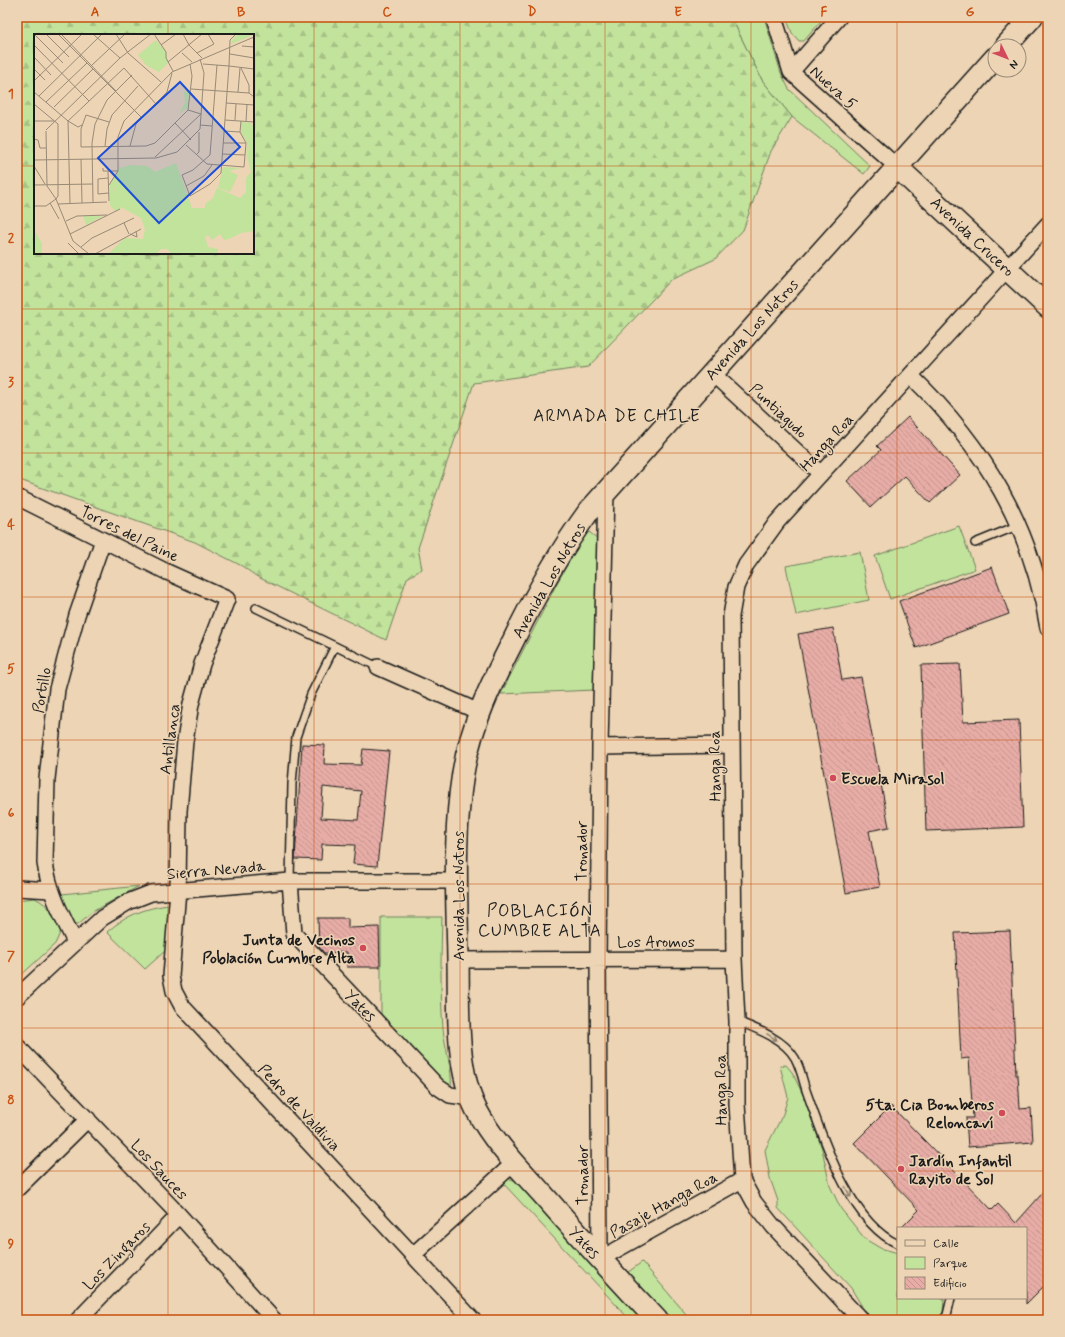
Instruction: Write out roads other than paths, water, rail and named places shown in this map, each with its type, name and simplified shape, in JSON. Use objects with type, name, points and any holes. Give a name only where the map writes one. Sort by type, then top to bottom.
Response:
[{"type":"main road","points":[[1013,38],[1032,17]]},
{"type":"main road","name":"Avenida Los Notros","points":[[514,1163],[486,1126],[474,1106],[464,1071],[458,1021],[456,845],[463,773],[471,737],[479,712],[497,671],[549,572],[574,531],[606,491],[896,166],[987,67]]},
{"type":"main road","name":"Avenida Crucero","points":[[896,166],[1048,307]]},
{"type":"main road","name":"Yates","points":[[514,1163],[600,1260],[657,1320]]},
{"type":"street","name":"Nueva 5","points":[[774,17],[791,72],[896,166]]},
{"type":"street","points":[[791,72],[839,17]]},
{"type":"street","name":"Hanga Roa","points":[[861,1320],[773,1226],[754,1202],[742,1180],[737,1104],[737,1021],[734,959],[731,616],[736,588],[746,565],[777,522],[1048,224]]},
{"type":"street","name":"Puntiagudo","points":[[712,373],[821,474]]},
{"type":"street","points":[[911,376],[935,400],[974,446],[991,471],[1019,525],[1039,584],[1048,628]]},
{"type":"street","name":"Tronador","points":[[600,1260],[598,959],[600,747],[606,491]]},
{"type":"street","name":"Torres del Paine","points":[[17,497],[167,572],[227,599]]},
{"type":"street","name":"Portillo","points":[[75,942],[51,890],[45,863],[47,779],[57,689],[77,615],[103,540]]},
{"type":"street","name":"Antillanca","points":[[178,890],[179,811],[185,741],[191,704],[202,664],[227,599]]},
{"type":"street","points":[[378,667],[479,712]]},
{"type":"street","points":[[600,747],[731,745]]},
{"type":"street","name":"Sierra Nevada","points":[[17,997],[102,918],[128,902],[151,893],[290,881],[456,881]]},
{"type":"street","name":"Yates","points":[[290,881],[294,934],[438,1087],[450,1095],[472,1098]]},
{"type":"street","points":[[17,888],[51,890]]},
{"type":"street","name":"Pedro de Valdivia","points":[[178,890],[172,976],[174,991],[180,1002],[473,1320]]},
{"type":"street","name":"Los Aromos","points":[[458,960],[734,959]]},
{"type":"street","name":"Los Sauces","points":[[17,1046],[88,1118],[179,1216],[270,1319]]},
{"type":"street","points":[[17,1189],[88,1118]]},
{"type":"street","points":[[413,1255],[514,1163]]},
{"type":"street","name":"Pasaje Hanga Roa","points":[[600,1260],[742,1180]]},
{"type":"street","name":"Los Zingaros","points":[[78,1320],[179,1216]]},
{"type":"lane","points":[[975,543],[1019,525]]},
{"type":"lane","points":[[256,608],[378,667]]},
{"type":"lane","points":[[290,881],[292,784],[296,737],[311,694],[335,646]]},
{"type":"lane","points":[[737,1021],[763,1032],[781,1043],[795,1058],[820,1129],[850,1196],[862,1215],[892,1242],[897,1244]]},
{"type":"lane","points":[[943,1320],[947,1315],[951,1299]]},
{"type":"place","name":"Escuela Mirasol","points":[[833,778]]},
{"type":"place","name":"Junta de Vecinos Población Cumbre Alta","points":[[363,948]]},
{"type":"place","name":"5ta. Cia Bomberos Reloncaví","points":[[1002,1113]]},
{"type":"place","name":"Jardín Infantil Rayito de Sol","points":[[901,1169]]},
{"type":"district","name":"ARMADA DE CHILE","points":[[617,415]]},
{"type":"district","name":"POBLACIÓN CUMBRE ALTA","points":[[540,920]]}]
